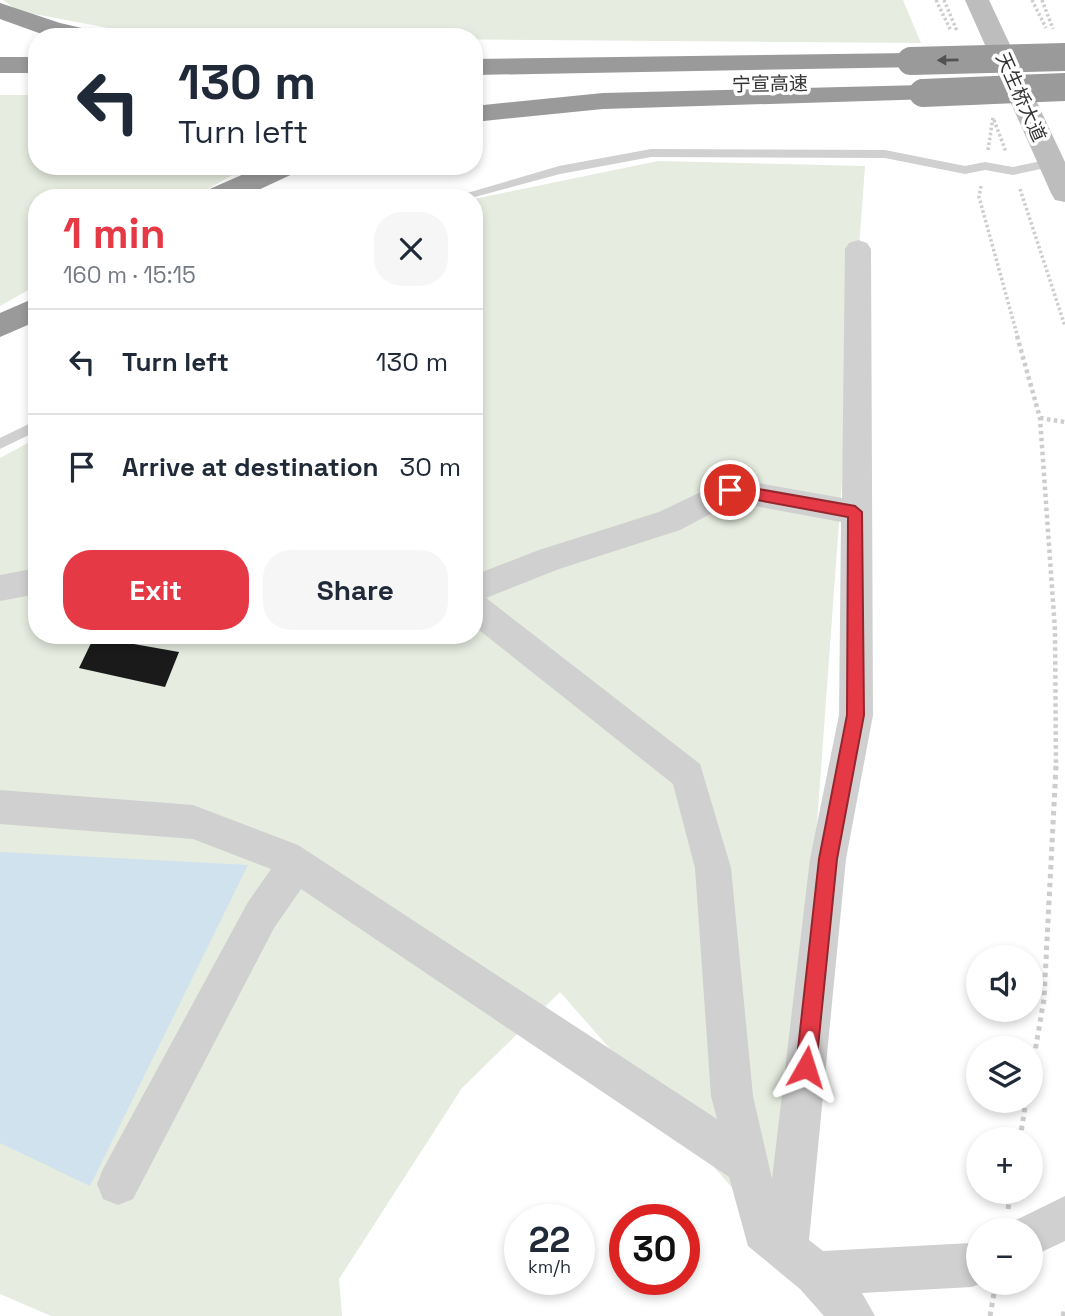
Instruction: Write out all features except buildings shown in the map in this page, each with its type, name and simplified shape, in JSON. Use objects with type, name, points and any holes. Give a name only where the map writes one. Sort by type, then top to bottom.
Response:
[{"type":"highway","points":[[0,11],[48,28]]},
{"type":"highway","points":[[483,54],[853,61]]},
{"type":"highway","name":"宁宣高速","points":[[483,67],[853,61],[918,79],[1065,57]]},
{"type":"highway","points":[[0,65],[28,65]]},
{"type":"highway","name":"宁宣高速","points":[[483,88],[1065,78]]},
{"type":"highway","points":[[483,113],[603,101],[918,79],[1065,87]]},
{"type":"highway","points":[[0,85],[28,85]]},
{"type":"highway","points":[[235,189],[267,175]]},
{"type":"highway","points":[[0,326],[28,312]]},
{"type":"main road","name":"天生桥大道","points":[[977,0],[1065,193]]},
{"type":"main road","name":"天生桥大道","points":[[999,0],[1065,136]]},
{"type":"street","points":[[801,1261],[828,859],[856,715],[858,249]]},
{"type":"street","points":[[483,585],[550,559],[669,521],[730,490],[855,512]]},
{"type":"street","points":[[0,588],[28,583]]},
{"type":"street","points":[[483,614],[688,775],[713,868],[732,1096],[763,1231],[801,1261],[853,1316]]},
{"type":"street","points":[[0,807],[193,822],[285,857],[747,1164]]},
{"type":"street","points":[[118,1184],[261,915],[296,865]]},
{"type":"street","points":[[1043,1229],[1065,1218]]},
{"type":"street","points":[[801,1261],[966,1265]]},
{"type":"lane","points":[[483,191],[559,170],[651,153],[885,154],[965,170],[985,166],[1013,171],[1051,163]]},
{"type":"lane","points":[[0,444],[28,430]]},
{"type":"path","points":[[994,120],[979,197],[1040,418],[1055,630],[1056,766],[1044,999],[1038,1036]]},
{"type":"path","points":[[1040,418],[1065,422]]},
{"type":"path","points":[[1056,766],[1065,770]]},
{"type":"path","points":[[989,1316],[993,1295]]},
{"type":"path","points":[[1063,1316],[1065,1307]]},
{"type":"shaded area","points":[[3,0],[903,0],[921,43],[483,39],[483,28],[109,28],[18,11]]},
{"type":"shaded area","points":[[0,95],[28,95],[28,175],[232,175],[208,189],[28,189],[28,290],[0,306]]},
{"type":"shaded area","points":[[658,161],[865,166],[786,1249],[560,992],[462,1088],[339,1279],[342,1316],[51,1316],[0,1294],[0,458],[28,443],[28,644],[483,644],[483,197]]},
{"type":"water","points":[[0,852],[248,865],[90,1186],[0,1143]]},
{"type":"route","points":[[730,490],[855,512],[856,715],[828,859],[806,1067]]}]
